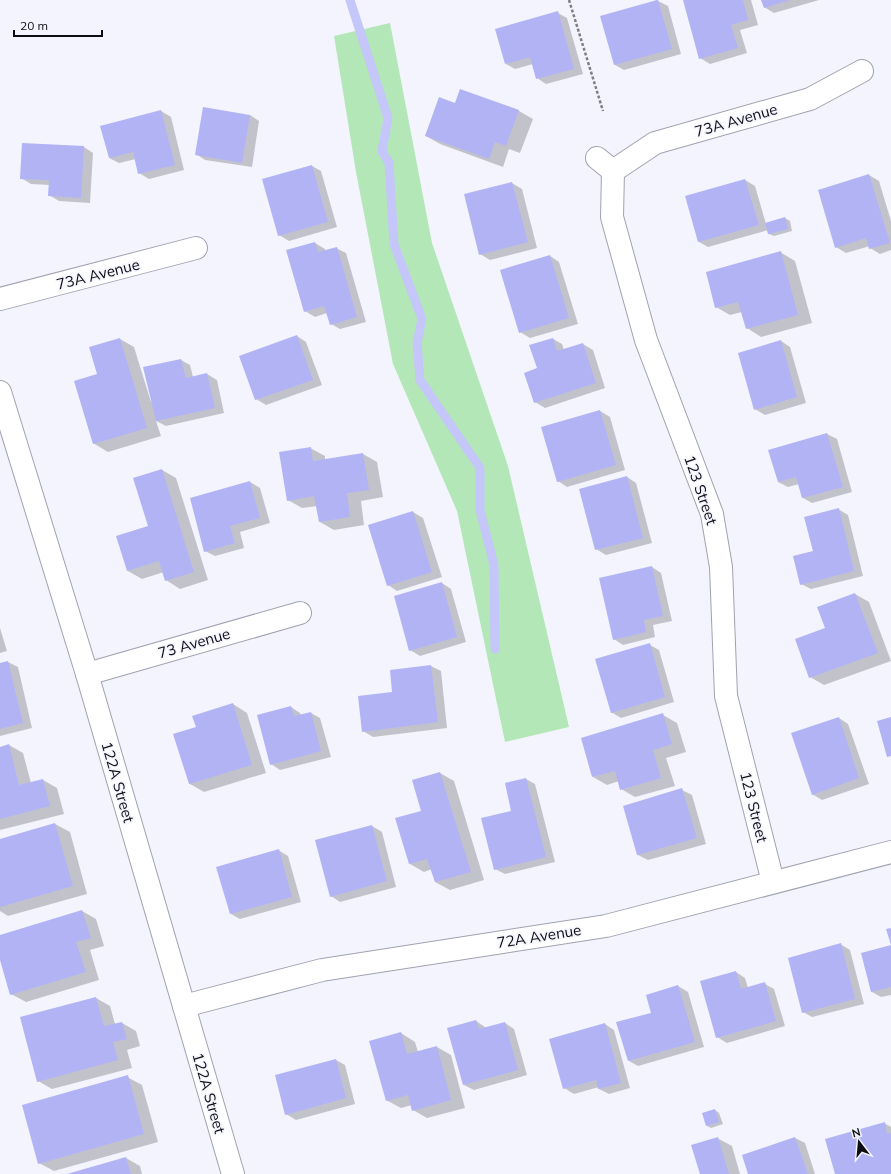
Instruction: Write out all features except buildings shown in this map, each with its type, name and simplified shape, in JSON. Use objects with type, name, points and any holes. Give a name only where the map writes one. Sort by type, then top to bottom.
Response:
[{"type":"street","name":"73A Avenue","points":[[605,164],[655,143],[810,99],[862,71]]},
{"type":"street","name":"123 Street","points":[[605,164],[612,217],[646,340],[712,514],[721,567],[726,696],[773,882]]},
{"type":"street","name":"73A Avenue","points":[[0,299],[196,248]]},
{"type":"street","name":"122A Street","points":[[0,392],[87,674],[233,1174]]},
{"type":"street","name":"73 Avenue","points":[[87,674],[300,613]]},
{"type":"street","name":"72A Avenue","points":[[184,1006],[322,970],[606,926],[891,852]]},
{"type":"path","points":[[569,0],[603,111]]},
{"type":"green space","points":[[390,23],[432,243],[508,466],[569,727],[505,742],[457,511],[393,364],[356,172],[334,36]]},
{"type":"waterway","points":[[350,0],[388,118],[382,151],[389,163],[394,244],[422,319],[417,343],[420,380],[480,468],[480,510],[494,565],[495,649]]}]
